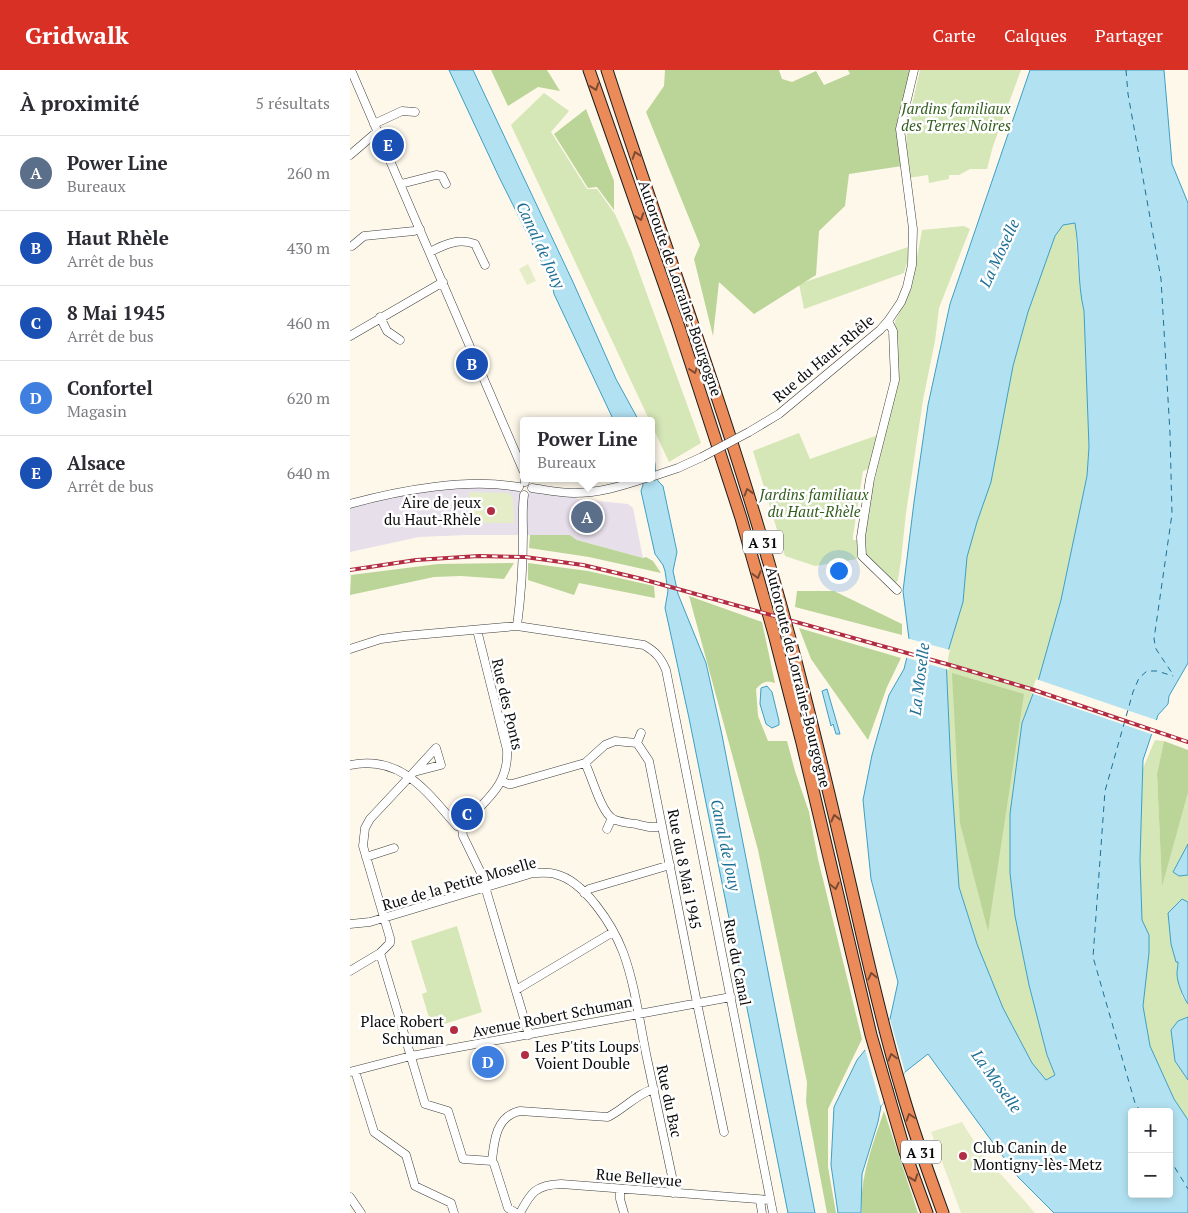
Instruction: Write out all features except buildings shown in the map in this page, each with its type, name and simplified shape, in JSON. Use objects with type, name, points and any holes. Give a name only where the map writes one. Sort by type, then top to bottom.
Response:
[{"type":"highway","name":"Autoroute de Lorraine-Bourgogne","points":[[589,70],[677,321],[741,518],[802,743],[871,1036],[888,1098],[927,1213]]},
{"type":"highway","name":"Autoroute de Lorraine-Bourgogne","points":[[608,70],[720,402],[755,515],[789,634],[839,834],[883,1024],[901,1090],[943,1213]]},
{"type":"street","points":[[351,70],[520,463]]},
{"type":"street","name":"Rue du Haut-Rhêle","points":[[655,476],[702,457],[779,414],[888,321],[907,287],[912,265],[912,229],[900,129],[914,70]]},
{"type":"street","points":[[350,155],[376,127],[402,111],[415,112]]},
{"type":"street","points":[[400,184],[436,175],[442,176],[446,184]]},
{"type":"street","points":[[352,246],[364,236],[420,229]]},
{"type":"street","points":[[430,252],[458,241],[466,241],[475,244],[485,265]]},
{"type":"street","points":[[350,336],[443,282]]},
{"type":"street","points":[[380,318],[387,331],[400,340]]},
{"type":"street","points":[[888,321],[894,331],[895,380],[870,478],[860,537],[862,556],[897,590]]},
{"type":"street","points":[[350,504],[434,488],[523,482],[528,483],[532,488],[574,493],[605,490],[634,482]]},
{"type":"street","points":[[523,482],[520,491],[524,495]]},
{"type":"street","points":[[524,495],[531,492],[532,488]]},
{"type":"street","points":[[517,626],[521,592],[522,507],[524,495]]},
{"type":"street","name":"Rue du Canal","points":[[350,649],[381,639],[517,626],[644,645],[662,660],[666,670],[773,1213]]},
{"type":"street","name":"Rue des Ponts","points":[[477,630],[507,750],[506,772],[502,781]]},
{"type":"street","points":[[529,1034],[486,887],[479,866],[463,836],[462,828],[502,781],[512,784],[585,763],[605,745],[615,741],[637,743],[641,733]]},
{"type":"street","name":"Rue du 8 Mai 1945","points":[[637,743],[650,761],[724,1132]]},
{"type":"street","points":[[350,764],[362,762],[379,764],[412,774],[457,826],[462,828]]},
{"type":"street","points":[[585,763],[593,779],[601,804],[612,818],[657,828],[662,826]]},
{"type":"street","points":[[350,971],[380,953],[390,943],[363,839],[365,828],[370,819],[412,774]]},
{"type":"street","points":[[608,829],[612,818]]},
{"type":"street","points":[[366,856],[394,848]]},
{"type":"street","points":[[584,893],[589,889],[670,865]]},
{"type":"street","name":"Rue de la Petite Moselle","points":[[350,924],[370,922],[533,873],[557,874],[571,881],[584,893],[595,905],[613,932],[622,951],[638,1014]]},
{"type":"street","points":[[516,990],[613,932]]},
{"type":"street","points":[[380,953],[426,1104],[448,1111],[463,1158],[492,1161]]},
{"type":"street","name":"Avenue Robert Schuman","points":[[353,1071],[411,1056],[731,997]]},
{"type":"street","name":"Rue du Bac","points":[[638,1014],[674,1193]]},
{"type":"street","points":[[353,1071],[374,1132],[406,1155],[415,1186],[451,1203],[454,1213]]},
{"type":"street","points":[[518,1213],[508,1208],[492,1161],[496,1135],[500,1124],[514,1112],[520,1111],[608,1117],[620,1111],[647,1091],[654,1089]]},
{"type":"street","name":"Rue Bellevue","points":[[518,1213],[534,1191],[541,1186],[561,1184],[770,1200]]},
{"type":"street","points":[[620,1189],[620,1199],[624,1213]]},
{"type":"street","points":[[350,1197],[361,1213]]},
{"type":"street","points":[[760,1200],[762,1213]]},
{"type":"shaded area","points":[[519,487],[524,495],[528,494],[532,488],[575,493],[577,499],[628,504],[633,508],[643,558],[577,540],[570,535],[419,537],[350,552],[350,504],[433,488]]},
{"type":"green space","points":[[491,70],[547,70],[560,91],[538,87],[508,106]]},
{"type":"green space","points":[[665,70],[779,70],[782,79],[792,82],[816,71],[824,85],[850,74],[848,70],[915,70],[902,121],[902,166],[849,174],[845,206],[819,231],[816,275],[754,314],[719,282],[713,336],[694,259],[700,245],[646,112],[664,86]]},
{"type":"green space","name":"Jardins familiaux des Terres Noires","points":[[920,70],[1021,70],[993,146],[987,169],[970,169],[959,175],[949,175],[949,179],[929,183],[928,175],[908,178],[906,153],[907,126]]},
{"type":"green space","points":[[544,93],[569,111],[551,132],[587,189],[597,189],[615,214],[631,250],[701,443],[669,462],[655,432],[655,417],[648,417],[511,125]]},
{"type":"green space","points":[[586,109],[614,181],[614,210],[597,187],[588,188],[554,134]]},
{"type":"green space","points":[[1075,223],[1079,278],[1084,311],[1089,447],[1087,476],[1061,600],[1039,678],[1022,723],[1010,814],[1010,873],[1015,916],[1029,985],[1047,1055],[1055,1075],[1046,1080],[1032,1063],[1003,1008],[977,944],[959,887],[946,658],[963,602],[967,557],[977,522],[1013,366],[1028,312],[1055,236],[1063,225]]},
{"type":"green space","points":[[964,226],[970,229],[939,308],[935,341],[923,400],[901,560],[896,583],[864,554],[867,514],[899,375],[895,321],[906,300],[916,263],[922,230]]},
{"type":"green space","points":[[908,247],[909,256],[904,273],[804,309],[799,284]]},
{"type":"green space","points":[[528,264],[536,281],[527,285],[519,269]]},
{"type":"green space","name":"Jardins familiaux du Haut-Rhèle","points":[[799,433],[810,459],[878,435],[871,468],[863,471],[853,536],[853,540],[857,540],[857,559],[815,566],[785,556],[753,451]]},
{"type":"green space","name":"Aire de jeux du Haut-Rhèle","points":[[469,492],[509,493],[513,498],[514,523],[468,523]]},
{"type":"green space","points":[[530,535],[570,535],[577,540],[643,558],[646,557],[653,561],[661,573],[589,557],[529,548]]},
{"type":"green space","points":[[514,563],[504,579],[461,576],[434,577],[350,595],[351,575],[438,564]]},
{"type":"green space","points":[[528,563],[588,571],[654,586],[655,598],[579,583],[574,595],[528,580]]},
{"type":"green space","points":[[797,591],[834,591],[902,624],[902,635],[795,607]]},
{"type":"green space","points":[[689,596],[762,622],[775,683],[764,682],[756,689],[758,716],[768,741],[787,741],[809,812],[818,859],[862,1039],[828,1109],[828,1167],[836,1213],[827,1213],[806,1102],[807,1082],[758,850]]},
{"type":"green space","points":[[799,628],[901,658],[887,687],[868,740],[811,659]]},
{"type":"green space","points":[[952,673],[1024,694],[988,931],[960,823]]},
{"type":"green space","points":[[1155,740],[1164,741],[1157,774],[1162,884],[1188,793],[1188,844],[1173,872],[1179,876],[1188,875],[1188,902],[1182,899],[1168,913],[1171,944],[1178,962],[1177,977],[1182,989],[1182,996],[1188,1004],[1188,1017],[1178,1021],[1171,1030],[1175,1061],[1188,1080],[1188,1120],[1174,1099],[1150,1046],[1143,1006],[1149,953],[1149,935],[1142,920],[1140,860],[1143,768]]},
{"type":"green space","points":[[1164,741],[1188,750],[1188,793],[1162,886],[1157,774]]},
{"type":"green space","points":[[457,926],[482,1012],[432,1028],[422,994],[427,992],[411,941]]},
{"type":"green space","points":[[884,1111],[918,1213],[862,1213],[865,1174]]},
{"type":"green space","name":"Club Canin de Montigny-lès-Metz","points":[[962,1122],[987,1158],[1035,1213],[961,1213],[931,1132]]},
{"type":"water","name":"Canal de Jouy","points":[[449,70],[473,70],[573,282],[616,379],[637,417],[612,417],[554,294],[552,283],[499,177]]},
{"type":"water","name":"La Moselle","points":[[1030,70],[1164,70],[1172,164],[1188,203],[1188,663],[1169,696],[1168,704],[1158,715],[1143,760],[1140,860],[1142,920],[1149,935],[1149,953],[1143,1006],[1150,1046],[1174,1099],[1188,1120],[1188,1213],[1054,1213],[1018,1177],[928,1054],[905,1072],[881,1106],[862,1174],[861,1213],[838,1213],[831,1165],[834,1107],[857,1060],[890,1019],[898,982],[871,879],[863,800],[872,755],[889,695],[904,669],[907,657],[909,639],[903,591],[928,405],[950,304]],"holes":[[[1075,223],[1080,289],[1084,311],[1089,447],[1087,476],[1061,600],[1039,678],[1022,723],[1010,814],[1010,873],[1015,916],[1029,985],[1047,1055],[1055,1075],[1046,1080],[1032,1063],[1003,1008],[977,944],[959,887],[946,658],[963,602],[967,557],[991,482],[1013,366],[1028,312],[1055,236],[1063,225]]]},
{"type":"water","name":"Canal de Jouy","points":[[655,474],[663,486],[677,552],[673,571],[678,594],[706,663],[722,735],[815,1213],[788,1213],[689,718],[665,608],[668,591],[665,571],[655,554],[641,491],[642,482],[655,482]]},
{"type":"water","points":[[767,686],[772,692],[779,721],[779,725],[772,728],[766,724],[760,704],[761,688]]},
{"type":"water","points":[[827,689],[840,734],[836,734],[833,724],[831,726],[822,691]]},
{"type":"water","points":[[1188,844],[1188,875],[1179,876],[1173,872]]},
{"type":"water","points":[[1182,899],[1188,902],[1188,1004],[1182,994],[1178,981],[1178,962],[1176,962],[1171,944],[1168,913]]},
{"type":"water","points":[[1188,1017],[1188,1080],[1175,1061],[1171,1030],[1178,1021]]},
{"type":"pier","points":[[906,638],[950,650],[948,658],[949,670],[904,657]]},
{"type":"pier","points":[[1036,679],[1159,721],[1154,735],[1031,693]]},
{"type":"pier","points":[[890,1019],[905,1072],[881,1106],[865,1049]]},
{"type":"ferry route","points":[[1126,70],[1128,94],[1161,279],[1170,433],[1172,514],[1154,639],[1156,649],[1174,676]]},
{"type":"ferry route","points":[[1138,1108],[1135,1103],[1093,957],[1105,791],[1133,692],[1139,678],[1147,671],[1157,671],[1173,676]]},
{"type":"ferry route","points":[[1173,1165],[1188,1189]]},
{"type":"railway","points":[[350,570],[416,560],[479,556],[525,557],[583,565],[642,579],[950,665],[1031,689],[1188,742]]},
{"type":"place","name":"Alsace","points":[[388,145]]},
{"type":"place","name":"Haut Rhèle","points":[[472,364]]},
{"type":"place","name":"Aire de jeux du Haut-Rhèle","points":[[491,511]]},
{"type":"place","name":"Power Line","points":[[587,517]]},
{"type":"place","name":"8 Mai 1945","points":[[467,814]]},
{"type":"place","name":"Place Robert Schuman","points":[[454,1030]]},
{"type":"place","name":"Les P'tits Loups Voient Double","points":[[525,1055]]},
{"type":"place","name":"Confortel","points":[[488,1062]]},
{"type":"place","name":"Club Canin de Montigny-lès-Metz","points":[[963,1156]]}]
